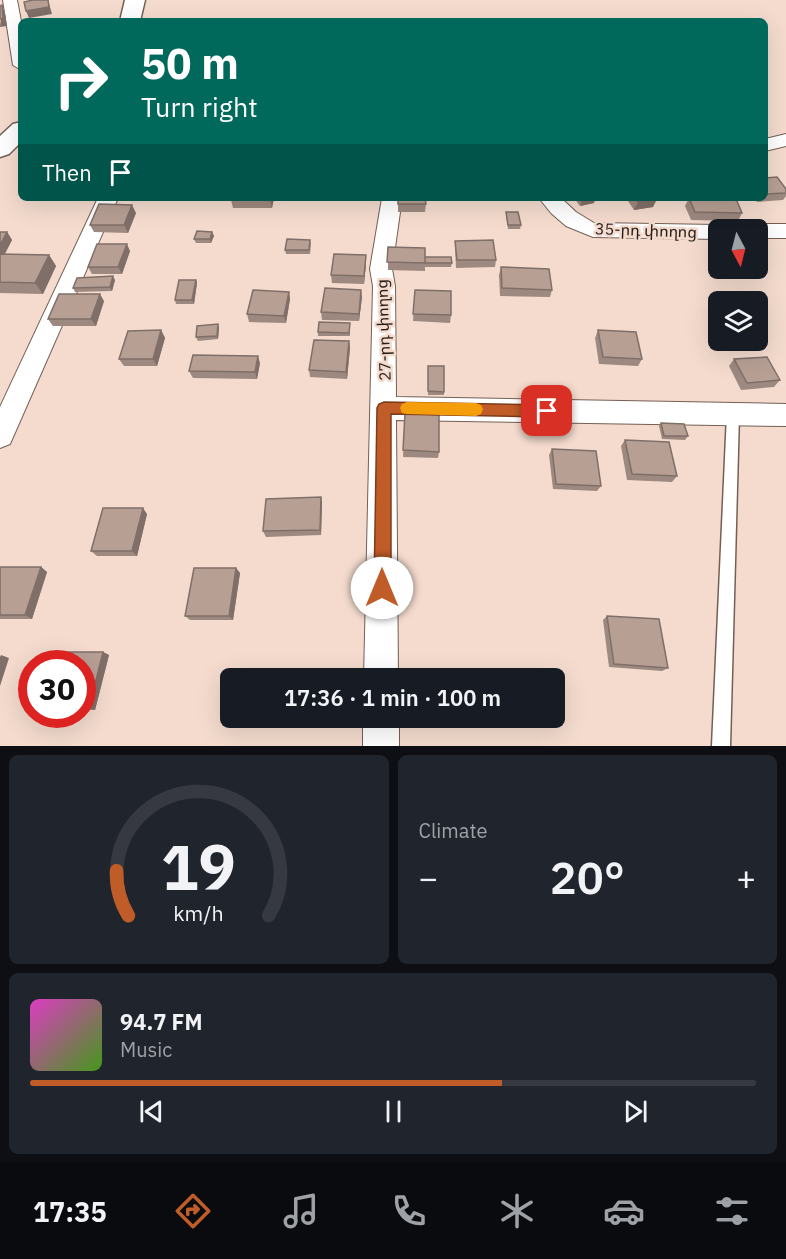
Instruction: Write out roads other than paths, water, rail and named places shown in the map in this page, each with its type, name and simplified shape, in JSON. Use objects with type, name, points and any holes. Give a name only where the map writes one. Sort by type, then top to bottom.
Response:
[{"type":"street","points":[[131,18],[135,0]]},
{"type":"street","points":[[18,52],[7,4],[28,2]]},
{"type":"street","points":[[0,148],[18,132]]},
{"type":"street","points":[[768,144],[786,140]]},
{"type":"street","points":[[0,436],[107,201]]},
{"type":"street","name":"27-րդ փողոց","points":[[381,668],[384,286],[381,268],[392,201]]},
{"type":"street","name":"35-րդ փողոց","points":[[552,201],[564,215],[579,225],[593,230],[708,232]]},
{"type":"street","points":[[768,231],[786,231]]},
{"type":"street","points":[[384,408],[786,415]]},
{"type":"street","points":[[381,728],[381,746]]},
{"type":"lane","points":[[721,746],[733,414]]}]
